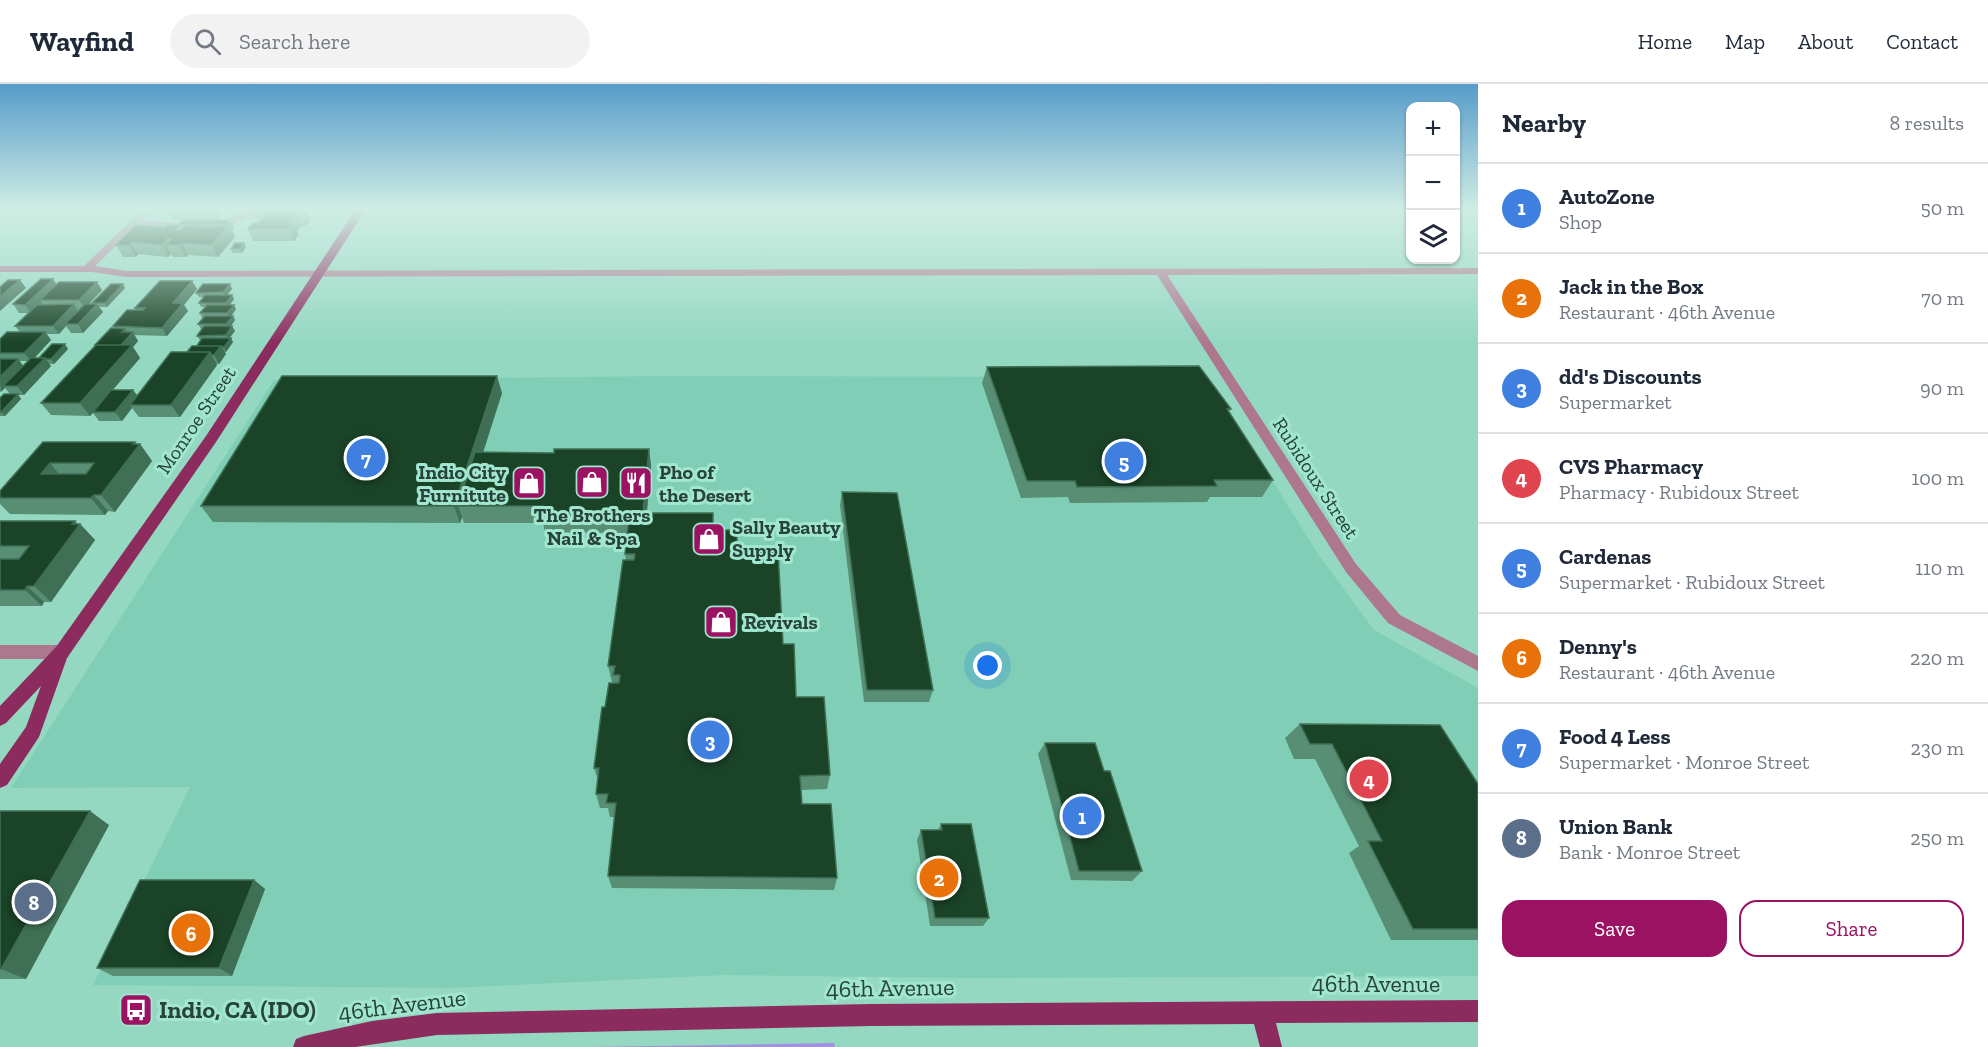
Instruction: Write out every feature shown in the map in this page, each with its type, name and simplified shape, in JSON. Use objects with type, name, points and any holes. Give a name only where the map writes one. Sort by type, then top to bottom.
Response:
[{"type":"main road","name":"Monroe Street","points":[[0,718],[62,652],[211,439],[331,254]]},
{"type":"main road","name":"Monroe Street","points":[[0,779],[33,731],[62,652]]},
{"type":"main road","name":"46th Avenue","points":[[304,1047],[372,1032],[437,1024],[701,1017],[1478,1011]]},
{"type":"main road","points":[[1262,1012],[1271,1047]]},
{"type":"street","points":[[87,268],[102,254]]},
{"type":"street","points":[[0,269],[87,268],[126,274],[1478,271]]},
{"type":"street","name":"Rubidoux Street","points":[[1160,272],[1351,568],[1394,619],[1478,664]]},
{"type":"street","points":[[0,652],[62,652]]},
{"type":"shaded area","points":[[669,376],[1208,377],[1318,554],[1374,630],[1478,688],[1478,976],[969,978],[725,975],[451,988],[93,985],[190,787],[11,788],[274,380]]},
{"type":"shaded area","points":[[834,1043],[835,1047],[591,1047]]},
{"type":"building","points":[[41,279],[53,279],[25,305],[13,304]]},
{"type":"building","points":[[8,280],[20,280],[0,297],[0,287]]},
{"type":"building","points":[[160,281],[192,281],[173,303],[183,303],[162,328],[113,326],[127,310],[143,310],[145,308],[135,308]]},
{"type":"building","points":[[59,282],[97,282],[79,300],[40,300]]},
{"type":"building","points":[[111,284],[123,284],[105,303],[92,303]]},
{"type":"building","points":[[203,284],[230,284],[223,292],[196,293]]},
{"type":"building","points":[[205,295],[232,295],[226,303],[199,303]]},
{"type":"building","points":[[74,304],[53,326],[15,326],[37,305]]},
{"type":"building","points":[[85,304],[97,304],[78,324],[65,324]]},
{"type":"building","points":[[207,305],[234,305],[227,313],[200,313]]},
{"type":"building","points":[[205,316],[233,316],[226,324],[198,324]]},
{"type":"building","points":[[204,326],[232,326],[226,335],[197,336]]},
{"type":"building","points":[[111,328],[125,329],[122,332],[133,332],[121,345],[95,345]]},
{"type":"building","points":[[7,332],[45,332],[24,353],[0,353],[0,339]]},
{"type":"building","points":[[202,338],[231,338],[224,347],[197,346]]},
{"type":"building","points":[[52,344],[65,344],[51,359],[39,358]]},
{"type":"building","points":[[96,345],[132,345],[80,403],[41,403]]},
{"type":"building","points":[[192,346],[221,346],[212,355],[210,352],[187,352]]},
{"type":"building","points":[[171,352],[210,352],[171,405],[130,405]]},
{"type":"building","points":[[31,358],[45,358],[17,386],[3,386]]},
{"type":"building","points":[[0,359],[18,359],[0,377]]},
{"type":"building","points":[[1199,366],[1231,409],[1227,409],[1273,480],[1214,480],[1217,486],[1077,487],[1075,481],[1027,481],[987,367]]},
{"type":"building","points":[[282,376],[497,376],[454,506],[201,506]]},
{"type":"building","points":[[111,390],[133,390],[115,412],[93,412]]},
{"type":"building","points":[[4,394],[18,394],[0,412],[0,398]]},
{"type":"building","points":[[43,442],[135,442],[133,444],[140,444],[101,495],[94,495],[91,498],[0,498],[0,491]],"holes":[[[50,463],[94,463],[86,474],[41,474]]]},
{"type":"building","points":[[554,449],[649,449],[643,513],[713,513],[713,530],[737,530],[737,543],[731,543],[731,550],[778,551],[783,644],[794,644],[796,697],[824,697],[830,775],[800,776],[802,804],[831,804],[837,878],[608,876],[616,803],[606,803],[608,794],[596,794],[599,768],[594,768],[602,707],[605,707],[609,683],[619,683],[620,675],[613,675],[615,666],[608,666],[623,560],[634,560],[635,554],[625,554],[629,516],[541,516],[543,506],[458,506],[475,452],[554,453]]},
{"type":"building","points":[[842,492],[897,493],[933,690],[867,690]]},
{"type":"building","points":[[0,521],[75,521],[72,524],[80,524],[34,586],[27,586],[25,590],[0,590],[0,559],[19,559],[29,546],[0,546]]},
{"type":"building","points":[[1300,724],[1440,725],[1478,784],[1478,929],[1413,929],[1368,841],[1382,841],[1332,744],[1310,744]]},
{"type":"building","points":[[1045,743],[1095,743],[1104,771],[1110,771],[1142,871],[1079,871]]},
{"type":"building","points":[[0,811],[90,811],[1,969],[0,969]]},
{"type":"building","points":[[941,824],[971,824],[989,918],[935,918],[921,830],[942,830]]},
{"type":"building","points":[[140,880],[254,880],[219,968],[97,968]]},
{"type":"place","name":"Food 4 Less","points":[[366,458]]},
{"type":"place","name":"Cardenas","points":[[1124,461]]},
{"type":"place","name":"The Brothers Nail & Spa","points":[[592,482]]},
{"type":"place","name":"Indio City Furnitute","points":[[529,483]]},
{"type":"place","name":"Pho of the Desert","points":[[636,483]]},
{"type":"place","name":"Sally Beauty Supply","points":[[709,539]]},
{"type":"place","name":"Revivals","points":[[721,622]]},
{"type":"place","name":"dd's Discounts","points":[[710,740]]},
{"type":"place","name":"CVS Pharmacy","points":[[1369,779]]},
{"type":"place","name":"AutoZone","points":[[1082,816]]},
{"type":"place","name":"Jack in the Box","points":[[939,878]]},
{"type":"place","name":"Union Bank","points":[[34,902]]},
{"type":"place","name":"Denny's","points":[[191,933]]},
{"type":"place","name":"Indio, CA (IDO)","points":[[136,1010]]}]
